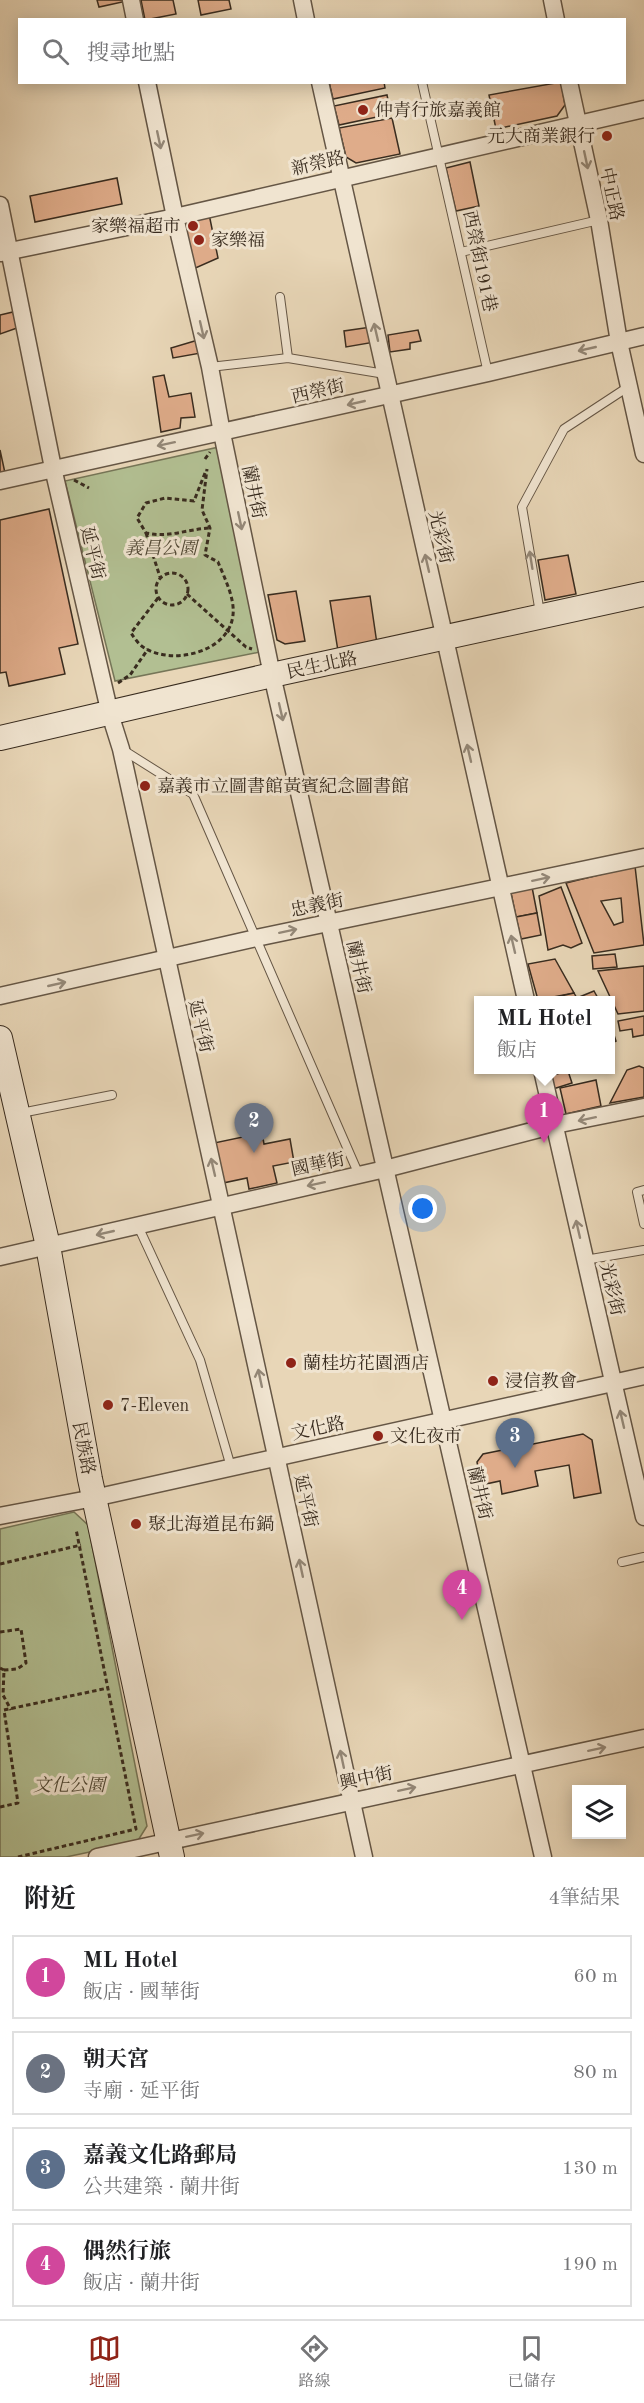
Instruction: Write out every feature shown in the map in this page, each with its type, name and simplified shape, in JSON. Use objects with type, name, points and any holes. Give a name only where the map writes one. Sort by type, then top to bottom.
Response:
[{"type":"main road","name":"民生北路","points":[[0,738],[272,675],[644,594]]},
{"type":"main road","name":"民族路","points":[[0,1038],[48,1246],[94,1498],[170,1849]]},
{"type":"street","points":[[130,0],[134,18]]},
{"type":"street","points":[[302,0],[306,18]]},
{"type":"street","points":[[552,0],[556,18]]},
{"type":"street","name":"蘭井街","points":[[147,84],[210,367],[272,675],[543,1857]]},
{"type":"street","name":"光彩街","points":[[320,84],[525,996]]},
{"type":"street","name":"中正路","points":[[569,84],[598,220],[628,387],[644,454]]},
{"type":"street","name":"新榮路","points":[[5,252],[175,216],[644,109]]},
{"type":"street","name":"延平街","points":[[0,205],[5,252],[110,714],[121,749],[364,1857]]},
{"type":"street","name":"西榮街","points":[[0,481],[222,433],[644,336]]},
{"type":"street","name":"忠義街","points":[[0,996],[256,938],[644,857]]},
{"type":"street","name":"光彩街","points":[[543,1074],[642,1500],[644,1517]]},
{"type":"street","name":"國華街","points":[[0,1257],[385,1169],[555,1125],[644,1107]]},
{"type":"street","name":"文化路","points":[[0,1516],[94,1498],[644,1376]]},
{"type":"street","name":"興中街","points":[[98,1857],[170,1849],[352,1801],[644,1738]]},
{"type":"lane","name":"西榮街191巷","points":[[422,84],[488,373]]},
{"type":"lane","points":[[461,252],[598,220]]},
{"type":"lane","points":[[280,297],[288,358]]},
{"type":"lane","points":[[210,367],[288,358],[385,374]]},
{"type":"lane","points":[[540,617],[522,507],[564,429],[628,387]]},
{"type":"lane","points":[[121,749],[193,794],[359,1175]]},
{"type":"lane","points":[[17,1113],[112,1095]]},
{"type":"lane","points":[[644,1190],[637,1192],[644,1224]]},
{"type":"lane","points":[[138,1226],[200,1360],[231,1467]]},
{"type":"lane","points":[[585,1260],[644,1250]]},
{"type":"lane","points":[[622,1562],[644,1557]]},
{"type":"path","points":[[158,598],[131,633],[143,647],[160,654],[193,655],[222,638],[233,615],[231,598],[218,562],[206,555],[210,528],[202,510],[207,469],[194,501],[165,498],[146,503],[136,518],[146,533],[159,577],[155,588],[158,598],[166,604],[181,602],[187,594],[187,583],[180,574],[169,572],[159,577]]},
{"type":"path","points":[[146,533],[156,535],[187,533],[196,529],[210,528]]},
{"type":"path","points":[[187,594],[246,647]]},
{"type":"path","points":[[116,685],[130,675],[148,649]]},
{"type":"path","points":[[18,1857],[136,1829],[76,1528]]},
{"type":"path","points":[[0,1564],[81,1545]]},
{"type":"path","points":[[0,1632],[21,1629],[26,1663],[17,1670],[2,1669],[3,1695],[11,1710]]},
{"type":"path","points":[[0,1807],[18,1803],[2,1710],[11,1710],[108,1688]]},
{"type":"green space","name":"義昌公園","points":[[219,447],[260,652],[115,681],[65,481]]},
{"type":"green space","name":"文化公園","points":[[74,1512],[88,1525],[147,1826],[137,1842],[66,1857],[0,1857],[0,1529]]},
{"type":"building","points":[[97,0],[127,0],[127,1],[99,7]]},
{"type":"building","points":[[141,0],[173,0],[176,14],[145,18]]},
{"type":"building","points":[[198,0],[229,0],[231,9],[201,15]]},
{"type":"building","points":[[329,84],[384,84],[385,88],[333,99]]},
{"type":"building","points":[[561,84],[565,105],[557,116],[496,129],[489,95]]},
{"type":"building","name":"仲青行旅嘉義館","points":[[387,95],[391,114],[339,125],[334,106]]},
{"type":"building","points":[[392,118],[400,154],[356,163],[346,157],[339,128]]},
{"type":"building","points":[[470,162],[479,206],[456,211],[446,168]]},
{"type":"building","points":[[117,178],[122,204],[35,222],[30,196]]},
{"type":"building","name":"家樂福","points":[[209,214],[218,258],[191,270],[181,222]]},
{"type":"building","points":[[13,312],[17,328],[0,334],[0,315]]},
{"type":"building","points":[[371,327],[375,342],[346,347],[344,331]]},
{"type":"building","points":[[418,330],[421,341],[410,343],[410,349],[390,352],[388,335]]},
{"type":"building","points":[[198,340],[201,353],[173,358],[171,348]]},
{"type":"building","points":[[164,375],[169,397],[191,393],[195,417],[181,418],[180,428],[161,432],[153,377]]},
{"type":"building","points":[[0,450],[5,473],[0,474]]},
{"type":"building","points":[[49,509],[78,644],[59,648],[65,674],[9,686],[6,672],[0,673],[0,520]]},
{"type":"building","points":[[568,555],[576,594],[545,600],[538,560]]},
{"type":"building","points":[[296,591],[305,641],[285,644],[277,640],[268,595]]},
{"type":"building","points":[[370,596],[377,644],[338,651],[330,601]]},
{"type":"building","points":[[635,866],[644,945],[594,953],[566,883]],"holes":[[[621,898],[623,922],[614,925],[601,901]]]},
{"type":"building","points":[[532,887],[537,913],[516,917],[511,893]]},
{"type":"building","points":[[561,887],[582,943],[571,948],[563,945],[548,950],[539,896]]},
{"type":"building","points":[[537,913],[541,935],[521,939],[516,917]]},
{"type":"building","points":[[615,954],[617,967],[593,969],[592,956]]},
{"type":"building","points":[[555,959],[574,993],[537,996],[528,964]]},
{"type":"building","points":[[644,966],[644,1011],[618,1014],[615,1008],[615,996],[610,996],[598,971]]},
{"type":"building","points":[[594,991],[597,996],[582,996]]},
{"type":"building","points":[[644,1016],[644,1035],[633,1037],[632,1029],[620,1031],[618,1021]]},
{"type":"building","points":[[639,1066],[644,1068],[644,1097],[610,1103],[627,1070]]},
{"type":"building","points":[[569,1074],[572,1083],[553,1089],[549,1076]]},
{"type":"building","points":[[596,1080],[601,1106],[566,1114],[560,1088]]},
{"type":"building","points":[[262,1133],[264,1144],[290,1139],[294,1162],[273,1166],[277,1183],[249,1189],[247,1178],[223,1183],[214,1143]]},
{"type":"building","points":[[583,1434],[592,1440],[601,1493],[574,1498],[569,1465],[535,1471],[538,1486],[502,1494],[500,1481],[481,1485],[477,1462],[483,1454]]},
{"type":"place","name":"仲青行旅嘉義館","points":[[363,110]]},
{"type":"place","name":"元大商業銀行","points":[[607,136]]},
{"type":"place","name":"家樂福超市","points":[[193,226]]},
{"type":"place","name":"家樂福","points":[[199,240]]},
{"type":"place","name":"嘉義市立圖書館黃賓紀念圖書館","points":[[145,786]]},
{"type":"place","name":"ML Hotel","points":[[544,1143]]},
{"type":"place","name":"朝天宮","points":[[254,1153]]},
{"type":"place","name":"蘭桂坊花園酒店","points":[[291,1363]]},
{"type":"place","name":"浸信教會","points":[[493,1381]]},
{"type":"place","name":"7-Eleven","points":[[108,1405]]},
{"type":"place","name":"文化夜市","points":[[378,1436]]},
{"type":"place","name":"嘉義文化路郵局","points":[[515,1468]]},
{"type":"place","name":"聚北海道昆布鍋","points":[[136,1524]]},
{"type":"place","name":"偶然行旅","points":[[462,1620]]}]
